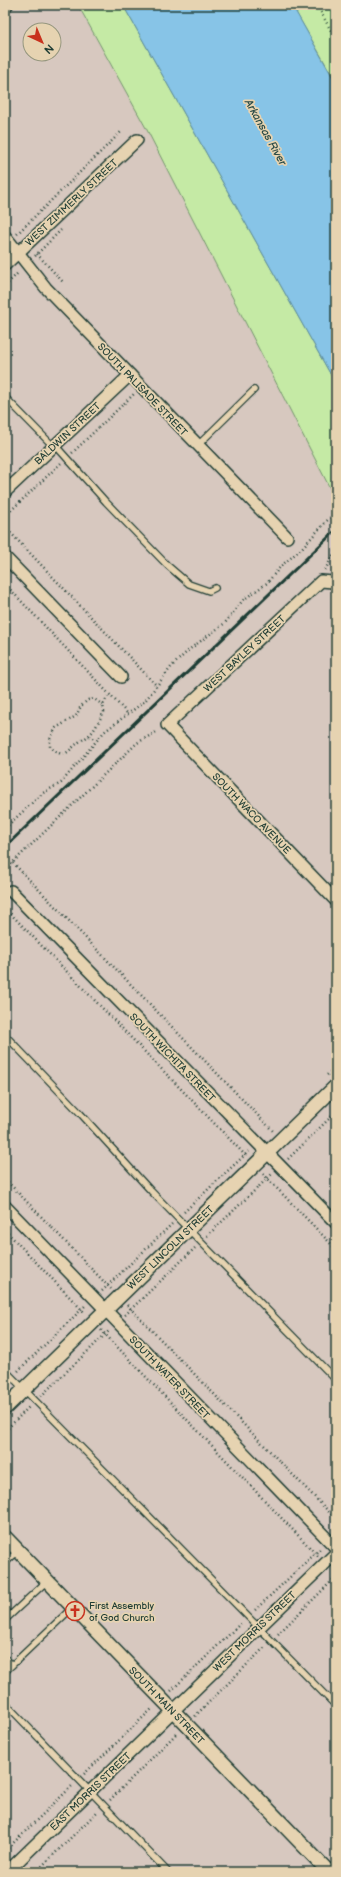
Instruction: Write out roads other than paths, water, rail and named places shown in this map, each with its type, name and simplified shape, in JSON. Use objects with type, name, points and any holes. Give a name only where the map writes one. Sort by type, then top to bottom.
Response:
[{"type":"street","points":[[5,8],[8,5]]},
{"type":"street","name":"WEST ZIMMERLY STREET","points":[[5,265],[137,140]]},
{"type":"street","name":"SOUTH PALISADE STREET","points":[[7,239],[46,288],[286,537]]},
{"type":"street","name":"BALDWIN STREET","points":[[5,492],[130,374]]},
{"type":"street","points":[[5,557],[121,677]]},
{"type":"street","name":"WEST BAYLEY STREET","points":[[168,725],[321,580],[333,582],[336,585]]},
{"type":"street","name":"SOUTH WACO AVENUE","points":[[168,725],[336,901]]},
{"type":"street","name":"SOUTH WICHITA STREET","points":[[11,891],[336,1223]]},
{"type":"street","name":"WEST LINCOLN STREET","points":[[5,1408],[336,1086]]},
{"type":"street","name":"SOUTH WATER STREET","points":[[5,1206],[336,1548]]},
{"type":"street","name":"SOUTH MAIN STREET","points":[[5,1537],[330,1872]]},
{"type":"street","name":"WEST MORRIS STREET","points":[[173,1711],[336,1553]]},
{"type":"street","name":"EAST MORRIS STREET","points":[[7,1871],[173,1711]]},
{"type":"lane","points":[[198,445],[254,390]]},
{"type":"lane","points":[[5,397],[54,446],[106,502],[189,584],[209,591],[216,588]]},
{"type":"lane","points":[[5,1035],[80,1113],[151,1191],[336,1380]]},
{"type":"lane","points":[[5,1370],[336,1706]]},
{"type":"lane","points":[[5,1563],[18,1550]]},
{"type":"lane","points":[[5,1620],[47,1581]]},
{"type":"lane","points":[[5,1672],[73,1607]]},
{"type":"lane","points":[[5,1658],[12,1665]]},
{"type":"lane","points":[[5,1703],[168,1872]]},
{"type":"water","name":"Arkansas River","points":[[123,5],[292,5],[336,83],[336,384]]},
{"type":"railway","points":[[5,847],[336,530]]},
{"type":"place","name":"First Assembly of God Church","points":[[75,1611]]}]
